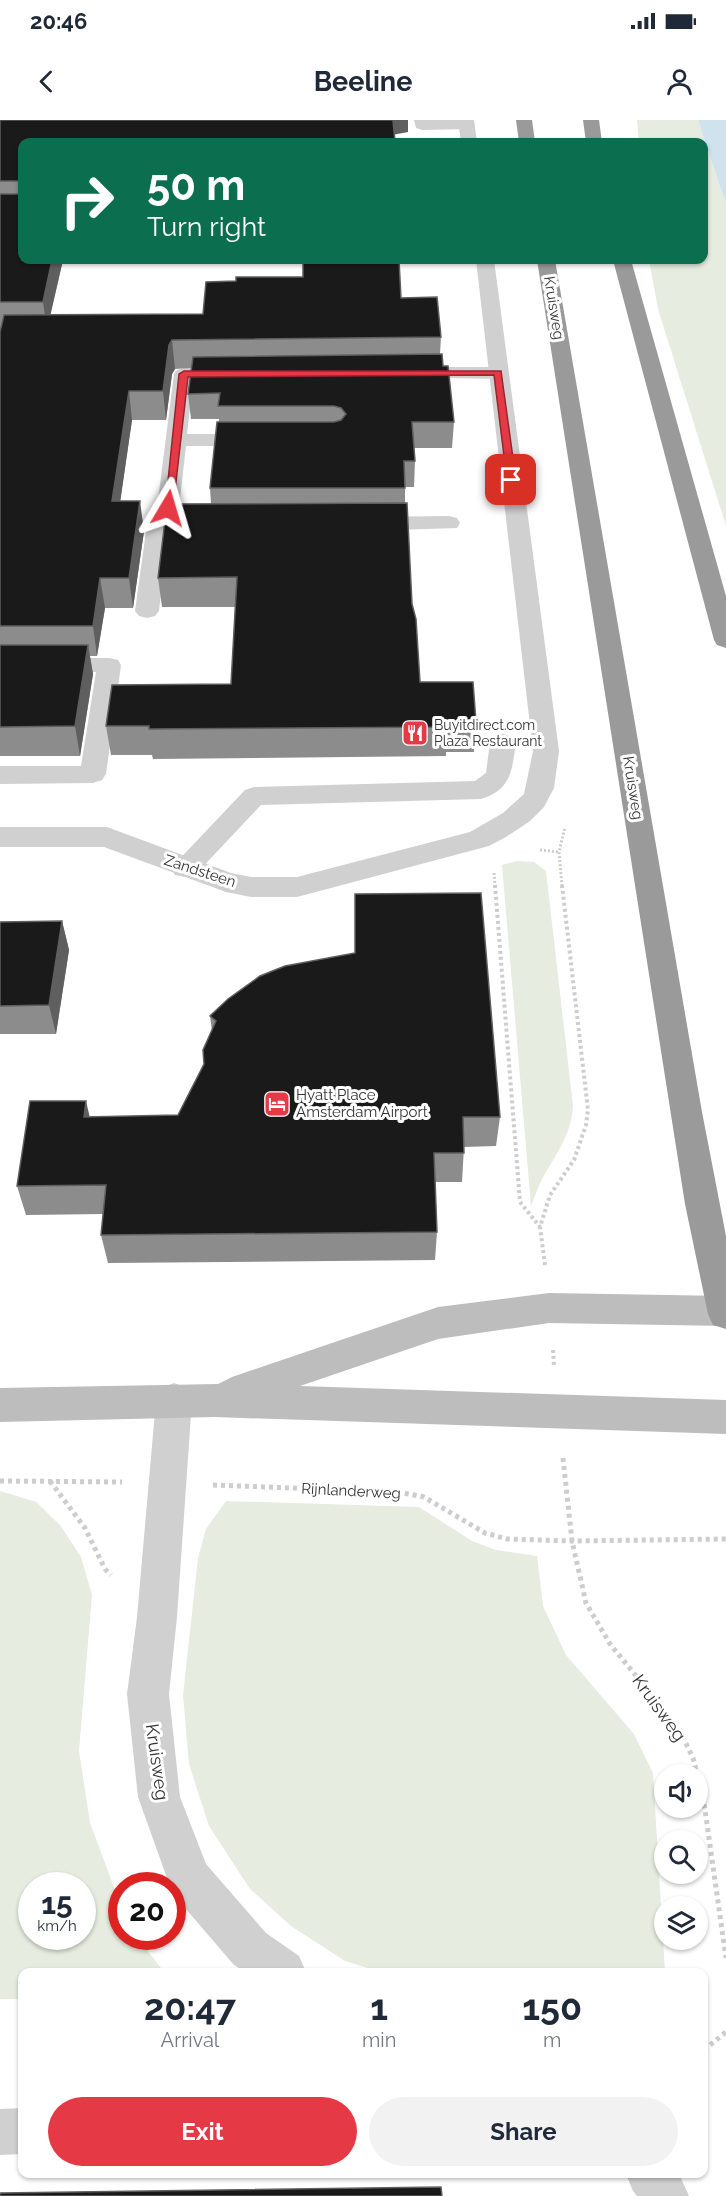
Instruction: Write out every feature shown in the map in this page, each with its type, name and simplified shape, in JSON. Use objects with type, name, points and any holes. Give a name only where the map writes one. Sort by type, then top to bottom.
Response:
[{"type":"highway","points":[[524,120],[526,138]]},
{"type":"highway","points":[[591,120],[593,138]]},
{"type":"highway","name":"Kruisweg","points":[[547,264],[686,1112],[702,1204],[726,1312]]},
{"type":"highway","points":[[623,264],[726,640]]},
{"type":"street","points":[[466,122],[468,138]]},
{"type":"street","points":[[485,264],[498,372]]},
{"type":"street","name":"Zandsteen","points":[[0,837],[107,837],[226,882],[252,887],[297,887],[479,839],[501,828],[531,805],[540,791],[546,751],[498,372]]},
{"type":"street","points":[[214,1400],[438,1323],[549,1308],[726,1312]]},
{"type":"street","name":"Kruisweg","points":[[174,1400],[157,1617],[148,1694],[159,1797],[189,1878],[250,1948],[278,1968]]},
{"type":"street","points":[[0,1405],[214,1400],[726,1417]]},
{"type":"street","points":[[653,2178],[664,2196]]},
{"type":"lane","points":[[422,120],[422,125],[466,122]]},
{"type":"lane","points":[[393,373],[498,372]]},
{"type":"lane","points":[[168,508],[184,374],[253,374]]},
{"type":"lane","points":[[176,440],[278,440]]},
{"type":"lane","points":[[344,524],[449,523]]},
{"type":"lane","points":[[147,611],[158,524],[216,524]]},
{"type":"lane","points":[[0,665],[109,665],[93,774],[0,775]]},
{"type":"lane","points":[[184,868],[254,796],[481,790],[498,776],[503,742]]},
{"type":"lane","points":[[0,2132],[18,2131]]},
{"type":"path","points":[[479,839],[491,857],[494,867],[520,1202],[540,1227]]},
{"type":"path","name":"Rijnlanderweg","points":[[0,1481],[398,1492],[424,1497],[485,1533],[507,1539],[572,1541],[726,1539]]},
{"type":"path","points":[[50,1481],[85,1528],[105,1569],[157,1617]]},
{"type":"path","name":"Kruisweg","points":[[572,1541],[586,1603],[610,1644],[678,1727],[693,1758],[703,1796],[726,1958]]},
{"type":"path","points":[[708,2047],[726,2032]]},
{"type":"shaded area","points":[[637,120],[698,120],[704,138],[639,138]]},
{"type":"shaded area","points":[[708,150],[726,204],[726,526],[658,309],[650,264],[708,264]]},
{"type":"shaded area","points":[[517,861],[534,862],[546,871],[573,1106],[566,1136],[542,1179],[531,1206],[502,865]]},
{"type":"shaded area","points":[[0,1491],[36,1502],[60,1525],[81,1557],[92,1595],[79,1751],[90,1823],[108,1872],[108,1950],[147,1950],[161,1968],[18,1968],[18,1999],[0,1999]]},
{"type":"shaded area","points":[[226,1501],[419,1507],[472,1541],[496,1550],[537,1556],[543,1606],[566,1655],[634,1734],[653,1773],[656,1830],[654,1830],[654,1884],[660,1884],[660,1896],[654,1896],[654,1950],[664,1950],[665,1968],[368,1968],[345,1961],[291,1926],[250,1889],[209,1826],[189,1764],[183,1695],[198,1558],[206,1529]]},
{"type":"water","points":[[698,120],[726,120],[726,204],[708,150],[708,138],[704,138]]},
{"type":"building","points":[[0,120],[393,120],[395,138],[18,138],[18,181],[0,181]]},
{"type":"building","points":[[0,194],[18,194],[18,264],[51,264],[43,302],[0,302]]},
{"type":"building","points":[[303,264],[399,264],[401,298],[437,297],[441,337],[172,340],[169,345],[163,391],[129,391],[112,501],[140,501],[129,578],[100,578],[93,626],[0,626],[0,332],[4,315],[203,314],[206,282],[236,281],[236,277],[303,277]]},
{"type":"building","points":[[442,354],[443,366],[448,366],[454,422],[412,422],[415,461],[404,461],[405,488],[210,488],[217,422],[334,422],[341,420],[346,414],[341,408],[334,406],[218,406],[220,393],[188,394],[193,357]]},
{"type":"building","points":[[407,503],[412,604],[416,619],[420,682],[473,682],[476,722],[448,722],[448,727],[149,729],[149,726],[106,726],[112,685],[231,684],[237,577],[158,578],[167,504]]},
{"type":"building","points":[[0,645],[88,645],[75,726],[0,727]]},
{"type":"building","points":[[481,893],[500,1117],[463,1117],[464,1153],[434,1153],[437,1232],[101,1235],[106,1185],[17,1186],[30,1101],[86,1101],[84,1117],[178,1115],[204,1064],[203,1050],[216,1021],[210,1016],[228,999],[260,976],[285,966],[355,953],[355,894]]},
{"type":"building","points":[[62,921],[49,1005],[0,1006],[0,922]]},
{"type":"building","points":[[441,2187],[442,2196],[0,2196],[0,2193]]},
{"type":"place","name":"Buyitdirect.com Plaza Restaurant","points":[[415,733]]},
{"type":"place","name":"Hyatt Place Amsterdam Airport","points":[[277,1104]]},
{"type":"route","points":[[168,508],[184,374],[498,372],[511,480]]}]
